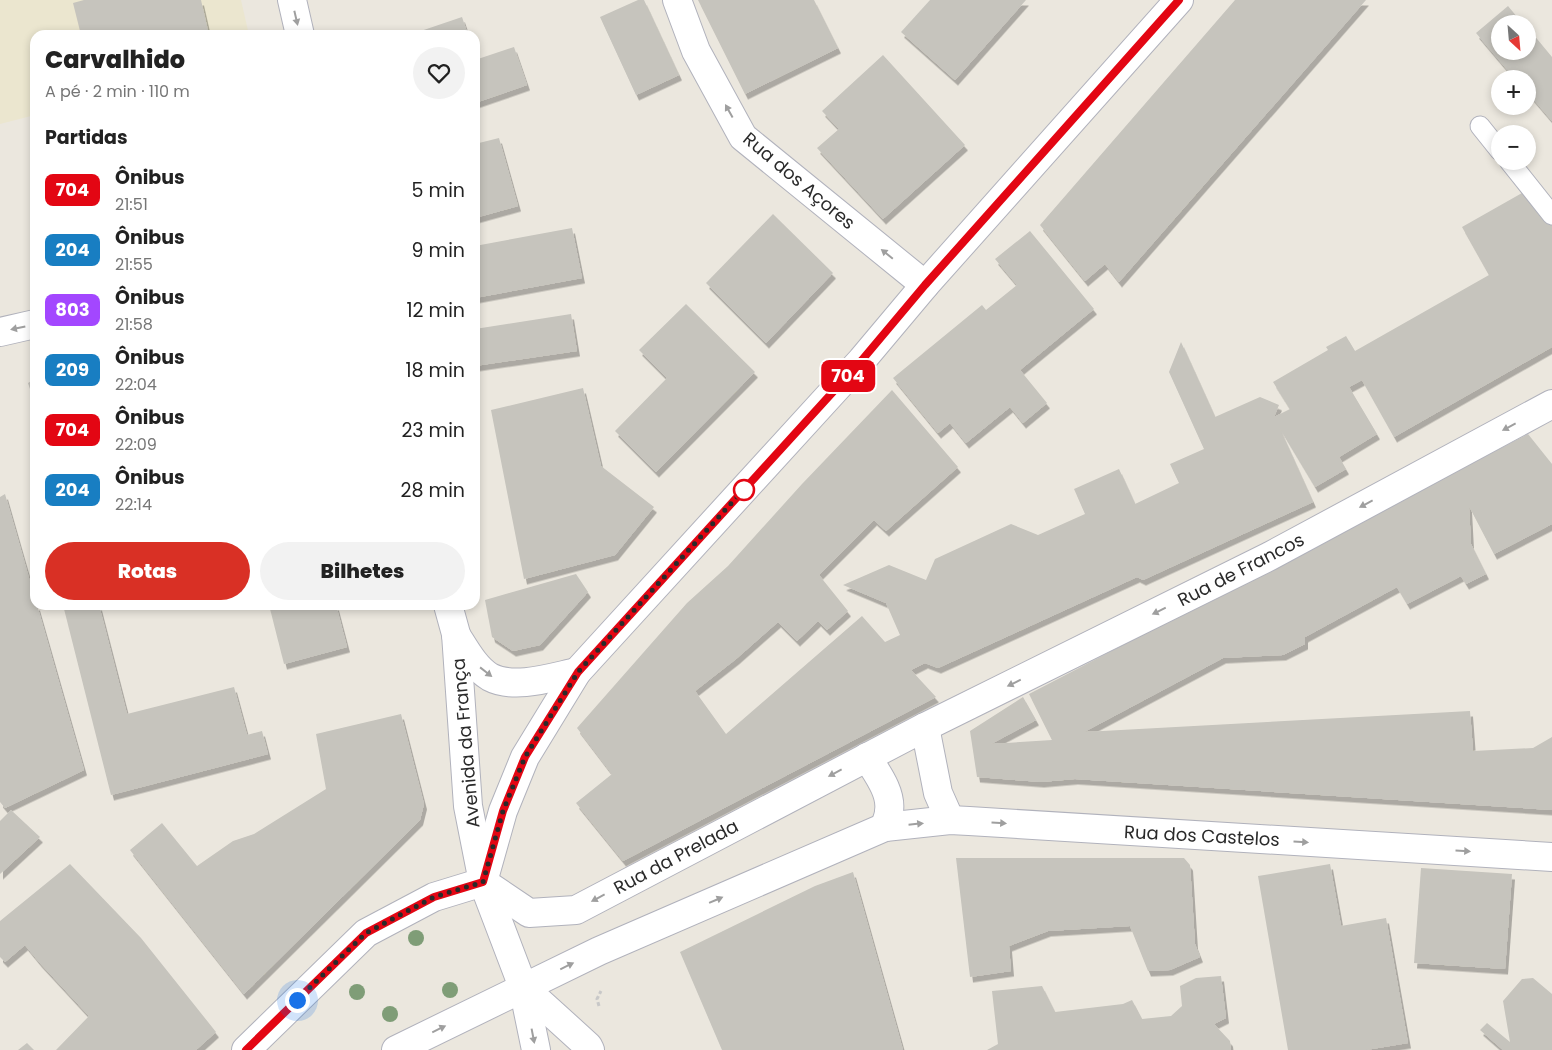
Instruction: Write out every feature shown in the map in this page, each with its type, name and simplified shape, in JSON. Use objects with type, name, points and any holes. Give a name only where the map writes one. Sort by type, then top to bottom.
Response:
[{"type":"main road","points":[[292,0],[299,30]]},
{"type":"main road","name":"Rua dos Açores","points":[[677,0],[696,51],[743,137],[925,285]]},
{"type":"main road","points":[[536,1050],[524,987],[483,882],[503,811],[525,757],[578,672],[862,360],[925,285],[1179,0]]},
{"type":"main road","points":[[0,332],[30,325]]},
{"type":"main road","name":"Rua de Francos","points":[[925,727],[1270,556],[1552,404]]},
{"type":"main road","name":"Avenida da França","points":[[449,610],[456,634],[468,806],[483,882]]},
{"type":"main road","points":[[456,634],[474,662],[490,676],[508,682],[537,680],[578,672]]},
{"type":"main road","points":[[396,1050],[599,951],[885,827],[950,820],[938,793],[925,727]]},
{"type":"main road","name":"Rua da Prelada","points":[[483,882],[529,913],[576,910],[925,727]]},
{"type":"main road","points":[[866,757],[880,779],[887,795],[890,810],[885,827]]},
{"type":"main road","name":"Rua dos Castelos","points":[[950,820],[1552,857]]},
{"type":"main road","points":[[246,1050],[366,933],[434,897],[483,882]]},
{"type":"main road","points":[[524,987],[588,1046],[590,1050]]},
{"type":"lane","points":[[1480,126],[1491,139]]},
{"type":"lane","points":[[1516,170],[1552,215]]},
{"type":"path","points":[[602,1014],[596,999],[604,986]]},
{"type":"shaded area","points":[[0,0],[241,0],[248,30],[30,30],[30,116],[0,124]]},
{"type":"building","points":[[84,0],[201,0],[208,30],[80,30],[73,3]]},
{"type":"building","points":[[638,0],[644,0],[679,75],[636,95],[600,17]]},
{"type":"building","points":[[698,0],[814,0],[838,48],[745,94]]},
{"type":"building","points":[[930,0],[1026,0],[955,80],[901,32]]},
{"type":"building","points":[[1235,0],[1366,0],[1119,282],[1105,264],[1085,281],[1040,225]]},
{"type":"building","points":[[1508,6],[1516,15],[1497,15]]},
{"type":"building","points":[[462,17],[466,30],[424,30]]},
{"type":"building","points":[[1491,20],[1491,51],[1476,33]]},
{"type":"building","points":[[1536,38],[1552,57],[1552,121],[1536,102],[1536,70],[1507,70],[1499,60],[1536,60]]},
{"type":"building","points":[[514,47],[527,85],[480,101],[480,58]]},
{"type":"building","points":[[883,55],[965,145],[883,219],[817,148],[839,129],[822,111]]},
{"type":"building","points":[[499,138],[518,206],[480,217],[480,143]]},
{"type":"building","points":[[1531,188],[1552,224],[1552,347],[1394,437],[1362,380],[1349,387],[1377,434],[1339,457],[1346,469],[1315,487],[1279,427],[1313,502],[1143,580],[1137,577],[938,668],[925,663],[911,670],[936,697],[623,861],[576,803],[612,774],[577,728],[687,603],[728,566],[802,484],[892,390],[958,467],[886,531],[874,520],[819,575],[848,611],[827,630],[818,621],[797,641],[778,622],[736,659],[695,691],[726,734],[862,616],[885,642],[900,635],[886,603],[843,585],[889,565],[926,580],[935,559],[1011,524],[1038,535],[1085,514],[1074,489],[1119,469],[1135,504],[1179,483],[1170,464],[1204,449],[1169,372],[1181,342],[1215,417],[1260,397],[1279,405],[1274,417],[1290,409],[1273,382],[1328,350],[1326,347],[1346,336],[1355,351],[1489,275],[1462,227]]},
{"type":"building","points":[[773,214],[833,273],[766,343],[706,283]]},
{"type":"building","points":[[572,228],[582,278],[480,297],[480,245]]},
{"type":"building","points":[[1030,231],[1094,309],[1020,370],[1047,403],[1023,423],[1010,407],[966,443],[950,423],[938,433],[893,378],[982,305],[986,310],[1017,285],[995,259]]},
{"type":"building","points":[[686,304],[755,372],[656,472],[615,431],[667,378],[639,350]]},
{"type":"building","points":[[571,314],[577,351],[480,365],[480,328]]},
{"type":"building","points":[[583,388],[601,466],[654,507],[615,555],[524,579],[491,410]]},
{"type":"building","points":[[1528,434],[1552,464],[1552,524],[1494,554],[1469,506],[1471,544],[1486,574],[1466,584],[1461,576],[1407,604],[1397,587],[1305,637],[1305,644],[1283,655],[1223,658],[1084,732],[1470,711],[1473,751],[1533,748],[1552,737],[1552,810],[1075,779],[1041,782],[977,777],[970,731],[1023,697],[1036,720],[991,744],[1052,740],[1029,694]]},
{"type":"building","points":[[5,494],[30,582],[30,610],[38,610],[84,770],[5,808],[0,802],[0,497]]},
{"type":"building","points":[[576,574],[588,592],[540,645],[513,651],[492,637],[485,600]]},
{"type":"building","points":[[64,610],[100,610],[127,714],[234,687],[247,735],[262,731],[268,754],[111,795]]},
{"type":"building","points":[[270,610],[337,610],[347,647],[284,664]]},
{"type":"building","points":[[401,714],[424,804],[420,820],[244,994],[130,850],[162,823],[197,866],[233,841],[254,834],[326,789],[316,734]]},
{"type":"building","points":[[11,810],[40,837],[0,874],[0,821]]},
{"type":"building","points":[[956,858],[1184,858],[1190,865],[1195,944],[1200,957],[1170,970],[1148,971],[1130,926],[1048,931],[1009,946],[1011,971],[970,977]]},
{"type":"building","points":[[70,864],[141,938],[216,1032],[196,1050],[56,1050],[89,1016],[25,945],[5,962],[0,957],[0,921]]},
{"type":"building","points":[[1330,864],[1341,926],[1386,918],[1408,1043],[1366,1050],[1288,1050],[1258,876]]},
{"type":"building","points":[[1421,868],[1512,874],[1505,969],[1414,963]]},
{"type":"building","points":[[853,872],[903,1050],[722,1050],[680,952],[815,886]]},
{"type":"building","points":[[1221,976],[1226,1018],[1214,1024],[1230,1041],[1231,1050],[987,1050],[998,1044],[992,991],[1042,986],[1055,1012],[1123,1004],[1132,1000],[1142,1019],[1171,1016],[1182,1006],[1180,986],[1196,978]]},
{"type":"building","points":[[1533,978],[1552,994],[1552,1050],[1503,1050],[1480,1030],[1487,1023],[1510,1042],[1503,1001],[1522,979]]},
{"type":"building","points":[[27,1043],[34,1050],[18,1050]]},
{"type":"bus line","name":"704","points":[[246,1050],[366,933],[434,897],[483,882],[503,811],[525,757],[578,672],[862,360],[925,285],[1179,0]]},
{"type":"route","points":[[297,1000],[366,933],[434,897],[483,882],[503,811],[525,757],[578,672],[746,487],[744,490]]}]
